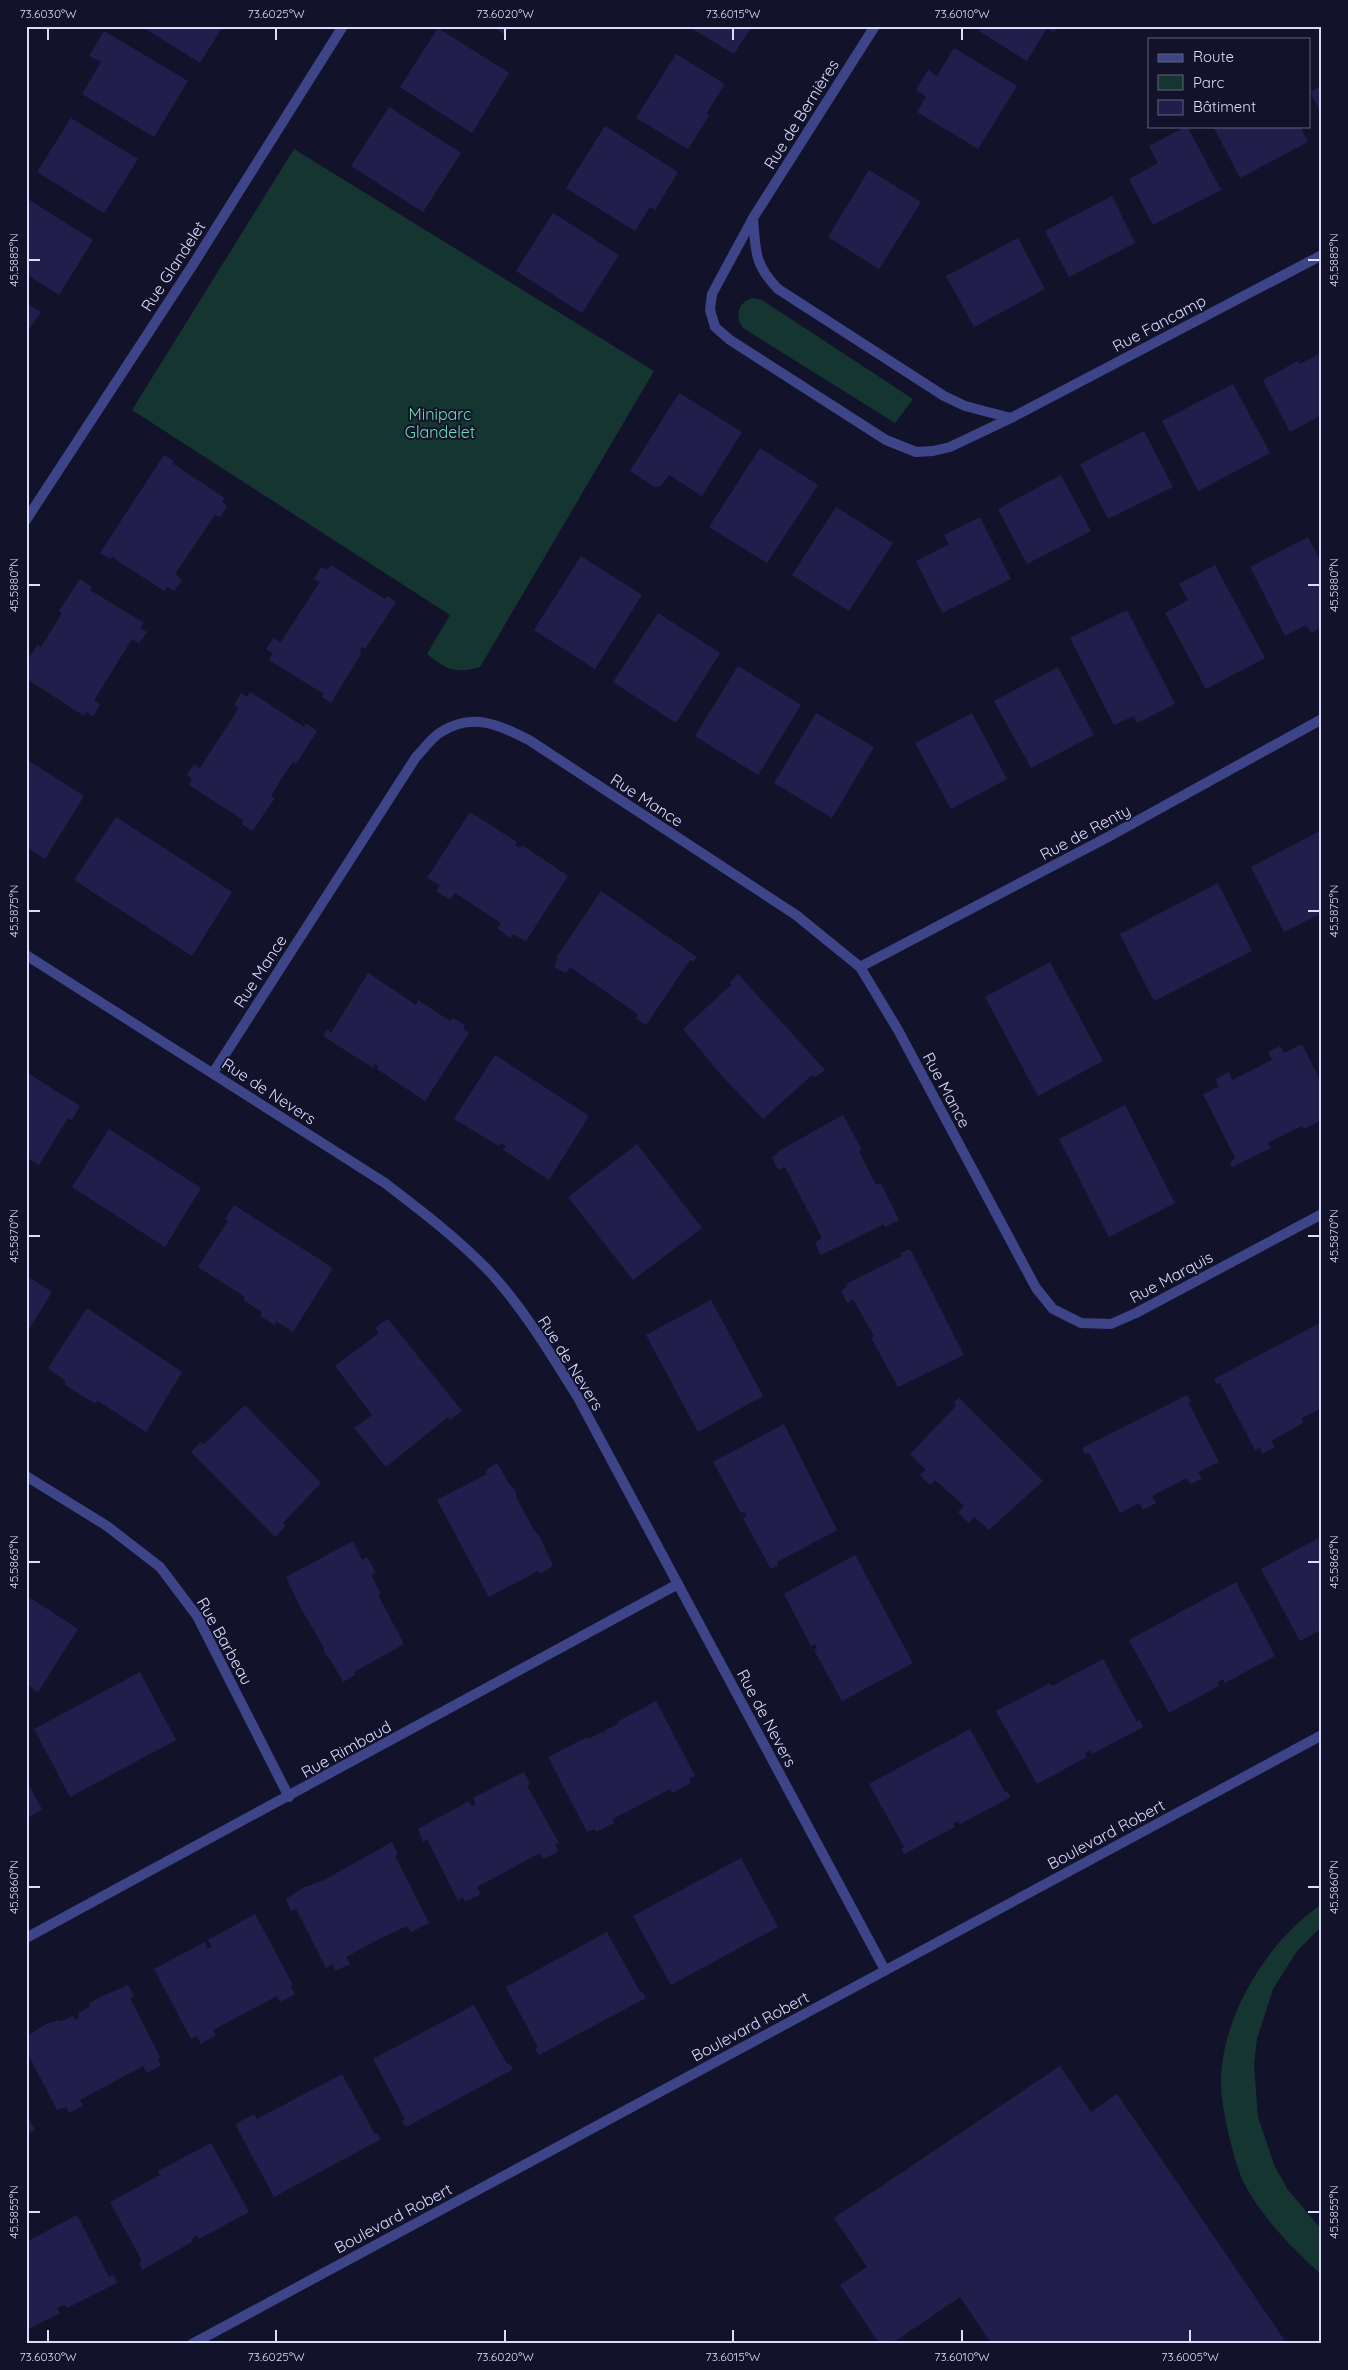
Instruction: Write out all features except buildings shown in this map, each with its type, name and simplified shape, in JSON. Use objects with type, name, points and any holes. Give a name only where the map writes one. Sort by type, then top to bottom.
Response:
[{"type":"street","name":"Rue Glandelet","points":[[26,520],[194,263],[343,26]]},
{"type":"street","name":"Rue de Bernières","points":[[730,340],[715,327],[710,310],[712,294],[753,218],[874,26]]},
{"type":"street","points":[[753,218],[756,256],[764,274],[778,289],[944,396],[965,406],[1011,418]]},
{"type":"street","name":"Rue Fancamp","points":[[730,340],[886,440],[916,452],[950,447],[1011,418],[1322,255]]},
{"type":"street","name":"Rue de Renty","points":[[860,968],[1116,832],[1322,719]]},
{"type":"street","name":"Rue Mance","points":[[213,1073],[416,757],[440,732],[469,720],[501,725],[530,740],[796,915],[860,968],[898,1030],[1036,1288]]},
{"type":"street","name":"Rue de Nevers","points":[[26,955],[385,1184],[438,1224],[487,1270],[540,1337],[577,1396],[885,1970]]},
{"type":"street","name":"Rue Marquis","points":[[1036,1288],[1053,1309],[1081,1323],[1111,1324],[1136,1313],[1322,1214]]},
{"type":"street","name":"Rue Barbeau","points":[[26,1476],[107,1526],[160,1567],[197,1616],[289,1797]]},
{"type":"street","name":"Rue Rimbaud","points":[[26,1938],[289,1797],[678,1584]]},
{"type":"street","name":"Boulevard Robert","points":[[192,2344],[1322,1735]]},
{"type":"green space","name":"Miniparc Glandelet","points":[[294,149],[654,371],[480,667],[464,670],[452,669],[440,664],[427,654],[450,615],[132,410]]},
{"type":"green space","points":[[753,298],[762,300],[913,399],[895,423],[743,328],[739,319],[739,310],[744,303]]},
{"type":"green space","points":[[1322,1904],[1322,1932],[1319,1929],[1297,1951],[1273,1989],[1257,2039],[1254,2065],[1258,2117],[1275,2167],[1288,2190],[1322,2230],[1322,2275],[1269,2221],[1244,2183],[1230,2140],[1224,2114],[1221,2087],[1228,2035],[1250,1984],[1265,1960],[1283,1939]]}]
